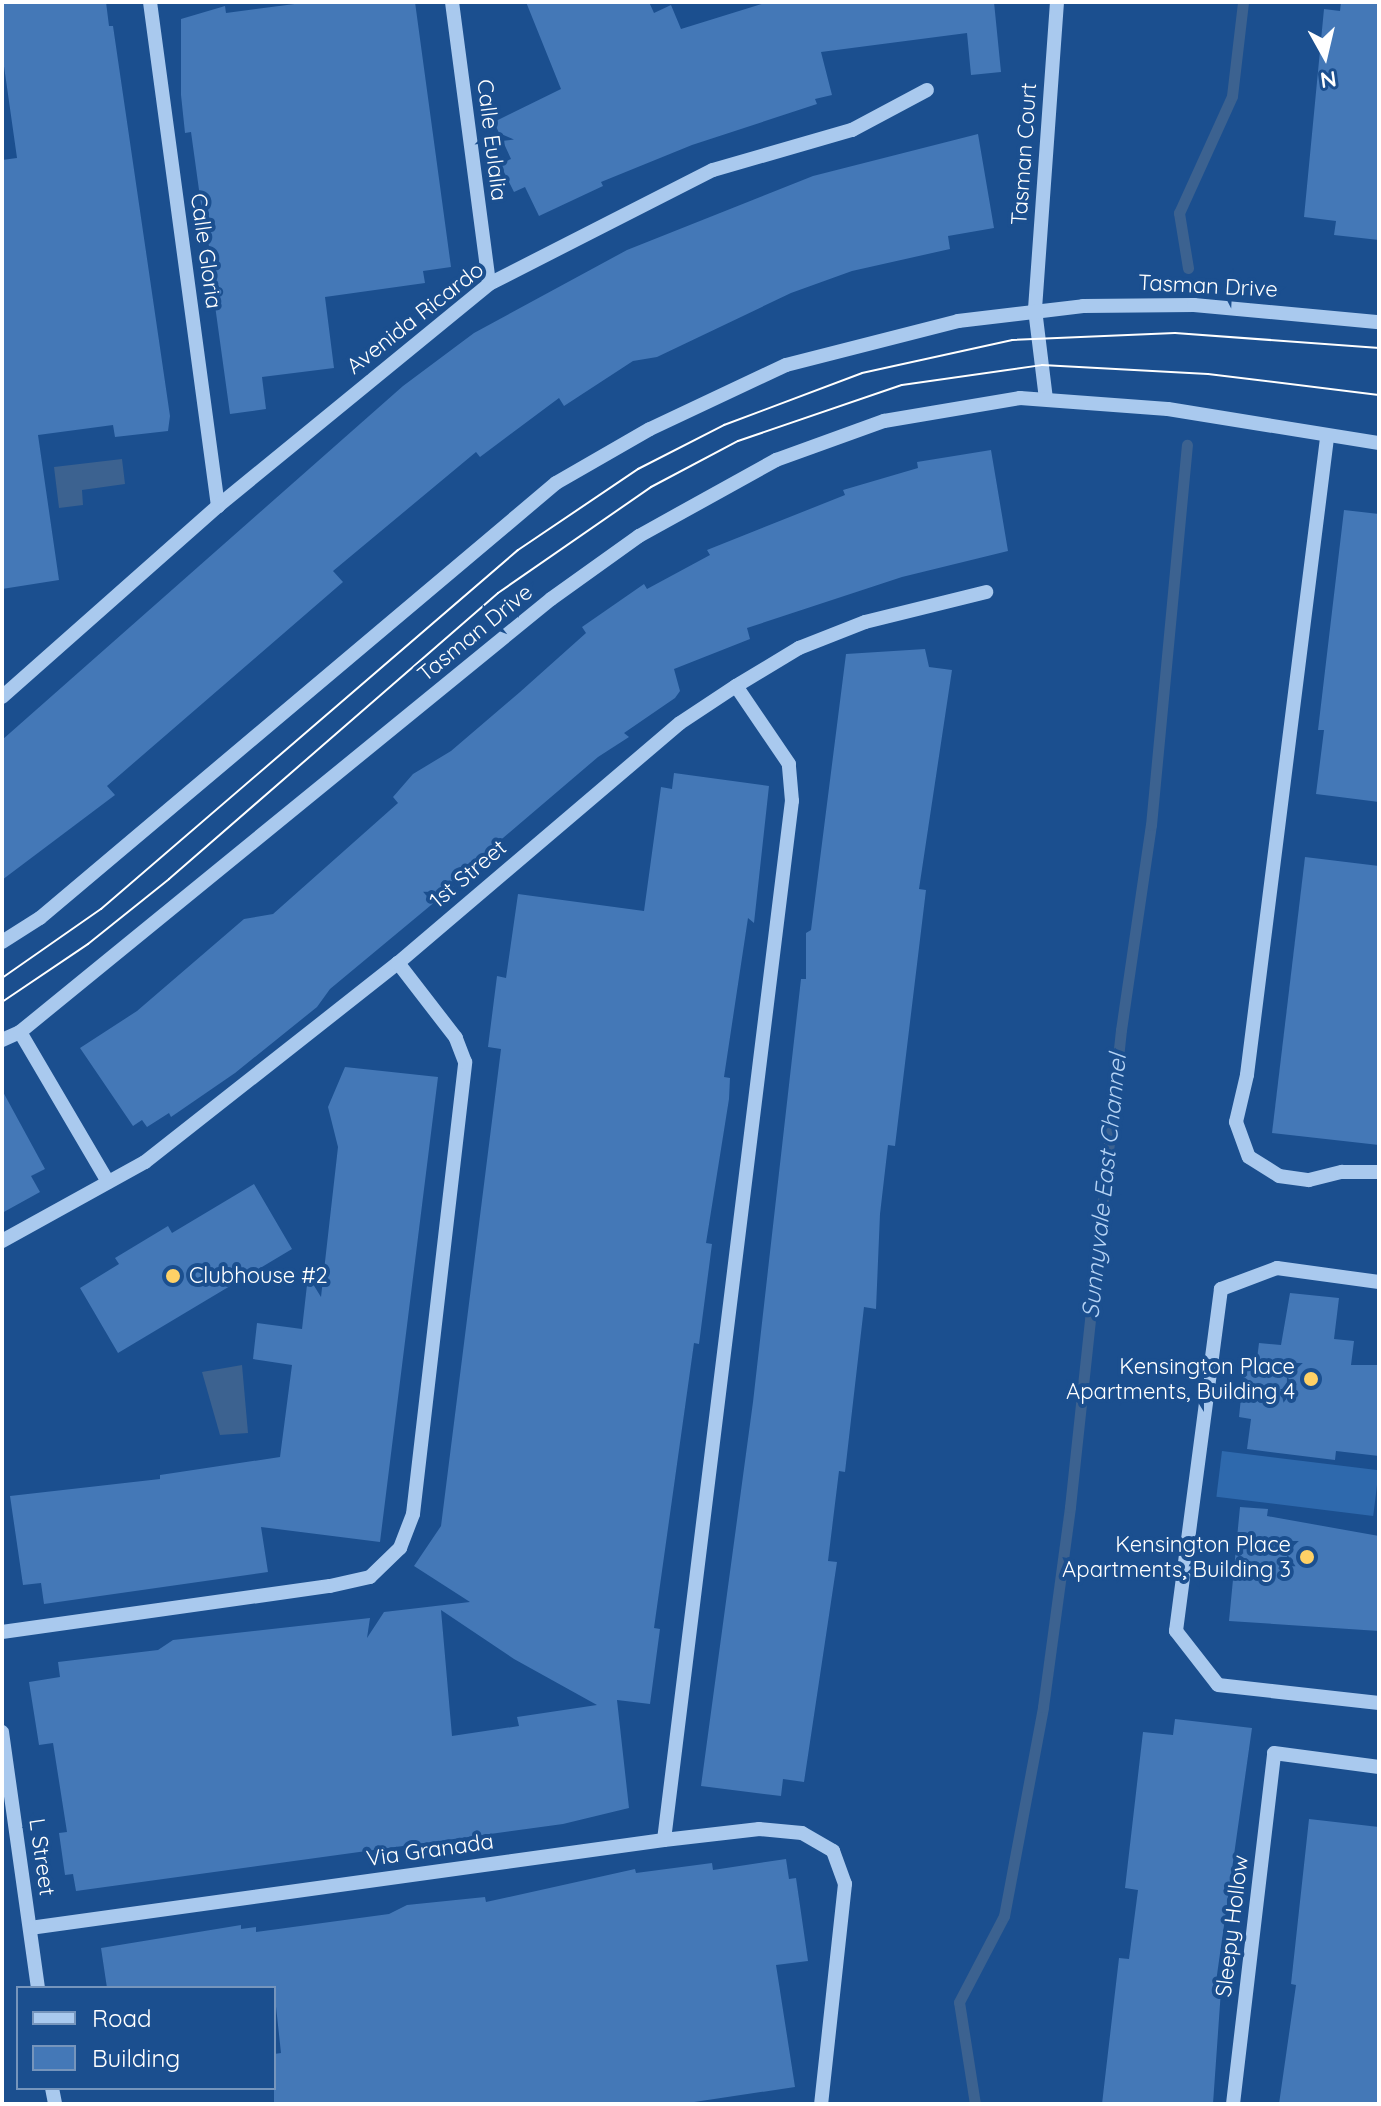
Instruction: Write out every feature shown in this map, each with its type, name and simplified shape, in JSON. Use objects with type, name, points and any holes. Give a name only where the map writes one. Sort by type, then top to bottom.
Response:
[{"type":"street","name":"Calle Gloria","points":[[150,2],[218,506]]},
{"type":"street","name":"Calle Eulalia","points":[[452,2],[489,284]]},
{"type":"street","name":"Tasman Court","points":[[1035,309],[1057,2]]},
{"type":"street","name":"Avenida Ricardo","points":[[2,697],[218,506],[489,284],[713,170],[852,130],[927,90]]},
{"type":"street","name":"Tasman Drive","points":[[2,942],[40,918],[556,483],[650,429],[786,365],[869,340],[1035,309],[1194,305],[1379,322]]},
{"type":"street","points":[[1035,309],[1046,399]]},
{"type":"street","name":"Tasman Drive","points":[[2,1040],[20,1032],[551,599],[639,536],[776,460],[830,438],[952,406],[1046,399],[1168,409],[1327,438],[1379,443]]},
{"type":"street","points":[[1327,438],[1247,1075],[1236,1122],[1242,1149],[1258,1166],[1279,1176],[1309,1180],[1342,1172],[1379,1172]]},
{"type":"street","name":"1st Street","points":[[2,1241],[145,1162],[398,963],[680,723],[736,686],[799,648],[865,622],[986,592]]},
{"type":"street","points":[[664,1840],[792,801],[789,764],[736,686]]},
{"type":"street","points":[[2,1632],[330,1586],[370,1577],[400,1548],[413,1514],[465,1062],[456,1038],[398,963]]},
{"type":"street","points":[[20,1032],[108,1182]]},
{"type":"street","points":[[1379,1282],[1277,1268],[1221,1289],[1176,1631],[1218,1685],[1379,1703]]},
{"type":"street","name":"L Street","points":[[2,1732],[38,1986]]},
{"type":"street","name":"Sleepy Hollow","points":[[1233,2104],[1274,1753],[1379,1767]]},
{"type":"street","name":"Via Granada","points":[[30,1928],[664,1840],[759,1829],[802,1833],[833,1851],[845,1884],[845,1920],[821,2104]]},
{"type":"shaded area","points":[[122,459],[125,484],[82,490],[83,505],[59,508],[54,467]]},
{"type":"shaded area","points":[[242,1365],[248,1433],[220,1435],[202,1372]]},
{"type":"shaded area","points":[[1222,1451],[1379,1470],[1373,1516],[1216,1497]]},
{"type":"building","points":[[2,2],[106,2],[109,26],[113,26],[170,416],[168,431],[115,437],[113,425],[38,435],[59,580],[2,589],[2,160],[17,158],[2,52]]},
{"type":"building","points":[[310,2],[415,2],[451,267],[423,271],[425,283],[325,297],[334,368],[262,377],[266,409],[230,414],[191,132],[185,133],[181,95],[181,19],[225,6],[226,13]]},
{"type":"building","points":[[526,2],[649,2],[654,13],[671,5],[681,29],[768,2],[994,2],[1001,72],[971,75],[967,33],[821,52],[832,95],[815,99],[817,104],[692,145],[601,182],[603,186],[539,216],[525,187],[514,192],[500,164],[511,159],[494,122],[561,89]]},
{"type":"building","points":[[1341,2],[1379,2],[1379,240],[1334,235],[1336,221],[1304,217],[1324,9],[1340,11]]},
{"type":"building","points":[[978,134],[994,228],[948,236],[950,249],[852,271],[791,293],[657,357],[633,361],[564,406],[559,398],[480,457],[476,452],[333,571],[343,582],[107,786],[115,795],[2,880],[2,740],[403,386],[474,333],[627,250],[813,176]]},
{"type":"building","points":[[991,450],[1008,551],[902,577],[747,628],[750,639],[674,669],[680,691],[675,698],[624,733],[629,737],[598,757],[448,885],[454,886],[330,989],[317,1007],[235,1073],[171,1117],[169,1113],[147,1127],[142,1120],[133,1126],[80,1048],[137,1011],[244,919],[273,914],[398,803],[393,797],[413,774],[451,751],[520,692],[586,633],[582,627],[644,584],[647,589],[710,555],[707,550],[845,495],[843,490],[918,468],[917,462]]},
{"type":"building","points":[[1344,510],[1379,514],[1379,802],[1316,794],[1324,730],[1318,730]]},
{"type":"building","points":[[925,649],[929,667],[952,670],[919,889],[926,890],[895,1146],[888,1145],[880,1214],[876,1309],[864,1307],[845,1472],[839,1471],[828,1561],[837,1562],[804,1782],[783,1779],[781,1796],[701,1786],[753,1402],[801,979],[806,979],[806,933],[811,930],[846,654]]},
{"type":"building","points":[[674,773],[769,786],[754,923],[748,918],[724,1077],[730,1078],[729,1099],[706,1243],[712,1244],[699,1344],[694,1343],[654,1628],[660,1629],[650,1704],[617,1700],[629,1808],[563,1824],[76,1891],[73,1874],[65,1875],[59,1833],[67,1832],[53,1743],[39,1745],[29,1682],[60,1677],[58,1662],[158,1650],[173,1640],[370,1618],[367,1638],[384,1612],[470,1602],[414,1566],[441,1526],[501,1049],[488,1047],[497,976],[506,978],[518,894],[644,911],[661,787],[672,789]],"holes":[[[441,1610],[514,1659],[597,1705],[517,1717],[519,1726],[452,1736]]]},
{"type":"building","points":[[1305,857],[1379,866],[1379,1145],[1272,1133]]},
{"type":"building","points":[[345,1067],[438,1077],[380,1542],[261,1527],[268,1572],[44,1604],[41,1583],[23,1585],[10,1496],[160,1479],[160,1475],[280,1457],[292,1365],[253,1359],[257,1323],[302,1329],[308,1276],[321,1297],[338,1147],[328,1107]]},
{"type":"building","points":[[2,1090],[45,1169],[31,1176],[40,1192],[2,1213]]},
{"type":"building","name":"Clubhouse #2","points":[[254,1184],[292,1249],[118,1353],[80,1288],[119,1264],[115,1258],[168,1226],[172,1233]]},
{"type":"building","name":"Kensington Place Apartments, Building 4","points":[[1290,1293],[1339,1298],[1334,1339],[1354,1341],[1351,1365],[1379,1365],[1379,1456],[1336,1451],[1335,1460],[1247,1449],[1251,1419],[1239,1417],[1245,1358],[1257,1359],[1259,1343],[1281,1345]]},
{"type":"building","name":"Kensington Place Apartments, Building 3","points":[[1240,1507],[1268,1509],[1267,1516],[1379,1536],[1379,1631],[1229,1621]]},
{"type":"building","points":[[1175,1719],[1252,1728],[1215,1989],[1221,1990],[1213,2104],[1102,2104],[1119,1958],[1129,1959],[1138,1890],[1125,1888],[1143,1732],[1173,1735]]},
{"type":"building","points":[[1309,1819],[1379,1827],[1379,2104],[1279,2104],[1296,1985],[1291,1984]]},
{"type":"building","points":[[786,1859],[789,1879],[796,1878],[808,1961],[776,1965],[795,2087],[681,2104],[274,2104],[276,2054],[281,2053],[276,1986],[107,1986],[101,1948],[241,1925],[241,1929],[256,1927],[256,1932],[389,1914],[407,1905],[485,1897],[486,1902],[635,1869],[636,1873],[712,1863],[713,1870]]},
{"type":"waterway","name":"Sunnyvale East Channel","points":[[1188,268],[1179,213],[1232,96],[1243,2]]},
{"type":"waterway","name":"Sunnyvale East Channel","points":[[975,2104],[959,2002],[1004,1916],[1043,1707],[1070,1507],[1121,1030],[1151,825],[1187,445]]},
{"type":"tram line","points":[[2,978],[101,909],[518,550],[638,469],[724,425],[862,373],[1012,340],[1175,333],[1379,348]]},
{"type":"tram line","points":[[2,1002],[88,944],[169,879],[498,593],[651,487],[738,441],[902,385],[1042,365],[1208,374],[1379,395]]},
{"type":"place","name":"Clubhouse #2","points":[[173,1276]]},
{"type":"place","name":"Kensington Place Apartments, Building 4","points":[[1311,1379]]},
{"type":"place","name":"Kensington Place Apartments, Building 3","points":[[1307,1557]]}]
